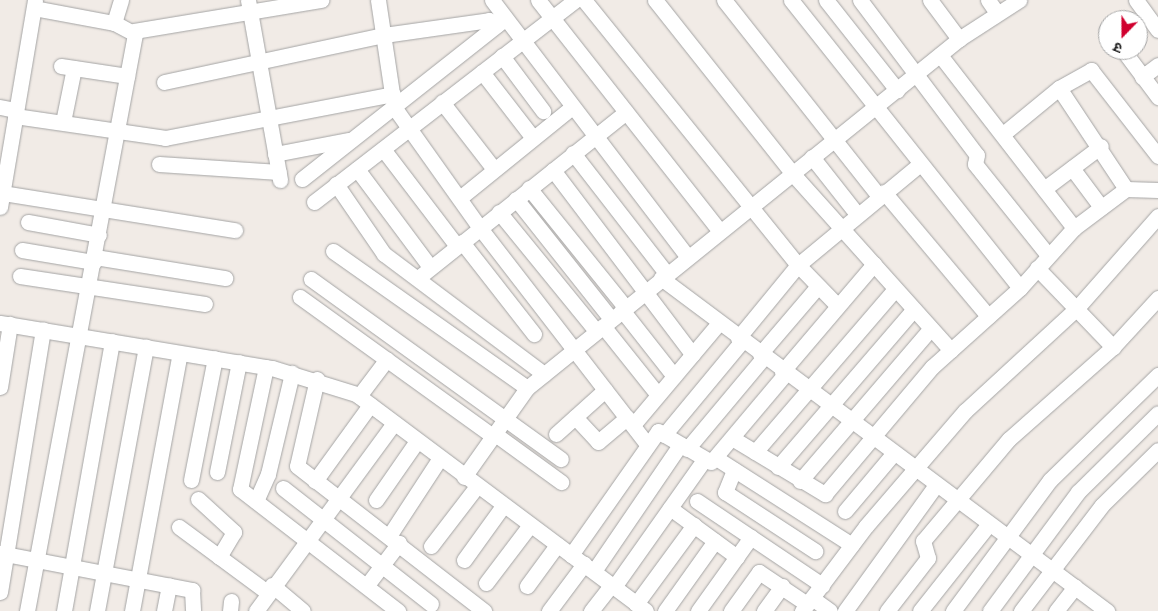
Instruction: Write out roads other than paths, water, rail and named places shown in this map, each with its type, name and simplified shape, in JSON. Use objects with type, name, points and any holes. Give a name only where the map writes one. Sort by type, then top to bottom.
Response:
[{"type":"street","points":[[114,23],[121,0]]},
{"type":"street","points":[[236,230],[103,209],[1,200],[34,4],[114,23],[134,31],[249,7],[321,0]]},
{"type":"street","points":[[378,0],[393,100],[410,128],[461,197],[480,228],[648,446]]},
{"type":"street","points":[[492,0],[501,21],[522,40],[688,257]]},
{"type":"street","points":[[538,0],[720,231]]},
{"type":"street","points":[[314,202],[575,0]]},
{"type":"street","points":[[584,0],[798,265],[836,304]]},
{"type":"street","points":[[655,0],[792,173],[951,350]]},
{"type":"street","points":[[724,0],[834,140],[988,316]]},
{"type":"street","points":[[791,0],[1020,288]]},
{"type":"street","points":[[826,0],[897,90]]},
{"type":"street","points":[[860,0],[918,73],[977,155],[975,164],[1047,254]]},
{"type":"street","points":[[930,0],[959,39]]},
{"type":"street","points":[[988,0],[997,13]]},
{"type":"street","points":[[431,546],[470,481],[494,435],[527,388],[959,39],[1018,0]]},
{"type":"street","points":[[1136,0],[1158,30]]},
{"type":"street","points":[[159,164],[279,176],[249,7]]},
{"type":"street","points":[[164,82],[384,35],[489,20],[501,21]]},
{"type":"street","points":[[302,179],[352,140],[393,100],[501,21]]},
{"type":"street","points":[[27,611],[77,336],[99,234],[134,31]]},
{"type":"street","points":[[940,55],[1004,134],[1074,228]]},
{"type":"street","points":[[502,56],[543,111]]},
{"type":"street","points":[[1130,60],[1158,97]]},
{"type":"street","points":[[1142,76],[1158,65]]},
{"type":"street","points":[[63,122],[67,67],[127,76]]},
{"type":"street","points":[[1004,134],[1059,88],[1092,70],[1158,156]]},
{"type":"street","points":[[482,72],[533,138]]},
{"type":"street","points":[[1059,88],[1101,146],[1126,189]]},
{"type":"street","points":[[0,107],[16,113],[63,122],[165,138],[269,116],[393,100]]},
{"type":"street","points":[[442,102],[494,169]]},
{"type":"street","points":[[461,197],[572,106]]},
{"type":"street","points":[[418,278],[626,112]]},
{"type":"street","points":[[275,154],[352,140]]},
{"type":"street","points":[[1044,189],[1101,146]]},
{"type":"street","points":[[383,149],[534,334]]},
{"type":"street","points":[[573,154],[664,276],[719,323],[806,390],[1107,611]]},
{"type":"street","points":[[812,157],[857,214]]},
{"type":"street","points":[[664,434],[798,265],[840,227],[920,164]]},
{"type":"street","points":[[1072,168],[1101,207]]},
{"type":"street","points":[[357,169],[430,267]]},
{"type":"street","points":[[552,170],[692,354]]},
{"type":"street","points":[[336,184],[380,250],[544,374]]},
{"type":"street","points":[[529,188],[658,395]]},
{"type":"street","points":[[732,438],[824,494],[951,350],[1020,288],[1047,254],[1074,228],[1126,189],[1158,190]]},
{"type":"street","points":[[516,199],[611,319]]},
{"type":"street","points":[[499,212],[674,376]]},
{"type":"street","points":[[807,604],[852,545],[965,411],[1076,308],[1158,216]]},
{"type":"street","points":[[28,222],[99,234]]},
{"type":"street","points":[[22,250],[225,278]]},
{"type":"street","points":[[332,251],[527,388]]},
{"type":"street","points":[[591,611],[613,586],[670,508],[710,459],[732,438],[836,304],[874,264]]},
{"type":"street","points":[[1037,268],[1113,347]]},
{"type":"street","points":[[20,276],[205,304]]},
{"type":"street","points":[[311,279],[560,459]]},
{"type":"street","points":[[549,611],[589,568],[684,447],[762,356],[818,286]]},
{"type":"street","points":[[755,452],[806,390],[896,288]]},
{"type":"street","points":[[300,297],[561,482]]},
{"type":"street","points":[[887,611],[928,558],[921,544],[956,500],[1009,439],[1113,347],[1158,298]]},
{"type":"street","points":[[778,467],[914,309]]},
{"type":"street","points":[[575,417],[598,442],[630,422],[658,395],[719,323]]},
{"type":"street","points":[[0,387],[5,324],[239,362],[317,379],[364,400],[503,506],[613,586],[639,608],[694,525]]},
{"type":"street","points":[[800,481],[931,328]]},
{"type":"street","points":[[0,592],[3,554],[43,330]]},
{"type":"street","points":[[64,611],[112,341]]},
{"type":"street","points":[[97,611],[146,347]]},
{"type":"street","points":[[132,611],[180,353]]},
{"type":"street","points":[[191,480],[215,358]]},
{"type":"street","points":[[316,481],[387,359]]},
{"type":"street","points":[[217,472],[239,362]]},
{"type":"street","points":[[266,367],[240,485],[256,501],[367,585],[398,611]]},
{"type":"street","points":[[256,501],[268,474],[292,373]]},
{"type":"street","points":[[953,611],[1069,459],[1158,374]]},
{"type":"street","points":[[317,379],[295,463],[484,611]]},
{"type":"street","points":[[556,434],[605,390]]},
{"type":"street","points":[[990,611],[1078,492],[1158,413]]},
{"type":"street","points":[[256,611],[269,589],[323,520],[394,423]]},
{"type":"street","points":[[572,555],[658,431],[684,447],[734,470],[852,545]]},
{"type":"street","points":[[376,500],[417,441]]},
{"type":"street","points":[[1021,611],[1102,505],[1158,450]]},
{"type":"street","points":[[845,511],[893,454]]},
{"type":"street","points":[[367,585],[381,566],[440,458]]},
{"type":"street","points":[[734,470],[725,492],[815,551]]},
{"type":"street","points":[[845,611],[936,485]]},
{"type":"street","points":[[283,488],[431,604]]},
{"type":"street","points":[[198,499],[234,532],[219,556]]},
{"type":"street","points":[[697,500],[822,585]]},
{"type":"street","points":[[464,560],[503,506]]},
{"type":"street","points":[[670,508],[737,557]]},
{"type":"street","points":[[920,611],[989,524]]},
{"type":"street","points":[[486,583],[530,525]]},
{"type":"street","points":[[179,527],[219,556],[303,611]]},
{"type":"street","points":[[698,611],[751,537]]},
{"type":"street","points":[[666,611],[715,541]]},
{"type":"street","points":[[527,586],[557,545]]},
{"type":"street","points":[[3,554],[194,591],[193,611]]},
{"type":"street","points":[[731,611],[759,572],[807,604],[830,611]]},
{"type":"street","points":[[164,611],[169,585]]},
{"type":"street","points":[[764,611],[782,586]]},
{"type":"street","points":[[1056,611],[1075,587]]}]
